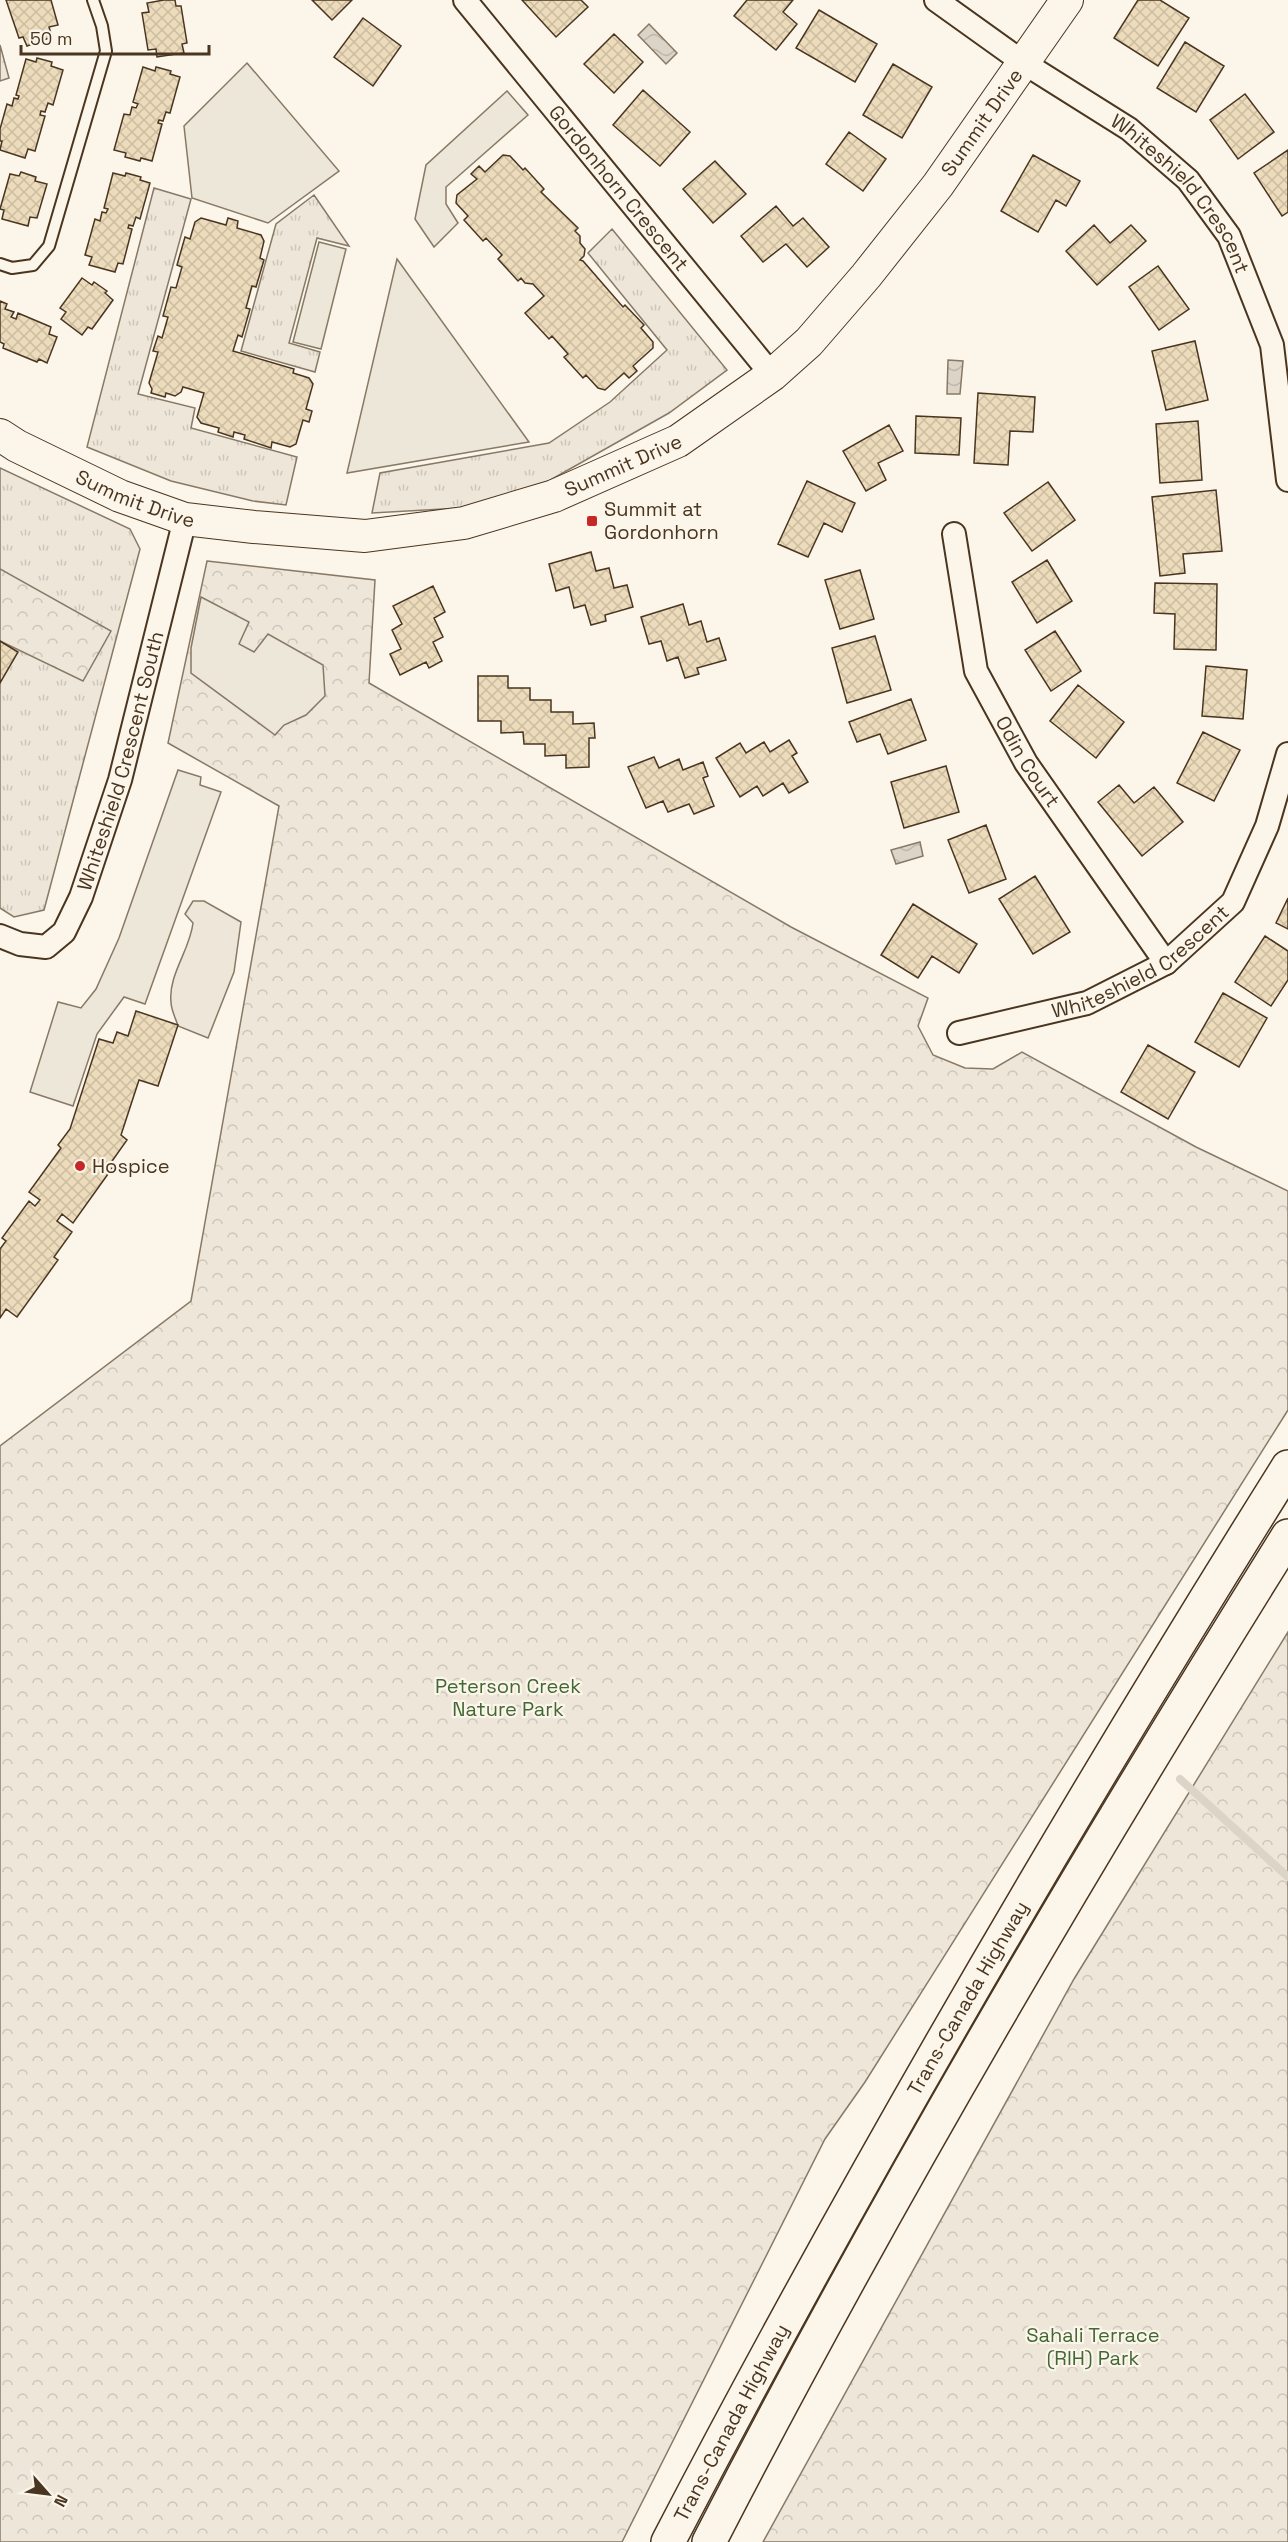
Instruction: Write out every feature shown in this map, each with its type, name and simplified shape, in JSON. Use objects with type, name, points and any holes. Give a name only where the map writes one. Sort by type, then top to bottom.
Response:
[{"type":"highway","name":"Trans-Canada Highway","points":[[668,2542],[776,2337],[1032,1885],[1288,1467]]},
{"type":"highway","name":"Trans-Canada Highway","points":[[710,2542],[808,2354],[971,2062],[1162,1738],[1288,1536]]},
{"type":"main road","name":"Summit Drive","points":[[0,435],[17,446],[120,496],[185,519],[365,536],[464,522],[554,496],[678,441],[772,375],[809,342],[866,276],[938,185],[1067,0]]},
{"type":"street","name":"Gordonhorn Crescent","points":[[465,0],[772,375]]},
{"type":"street","name":"Whiteshield Crescent","points":[[936,0],[1024,63],[1129,129],[1188,180],[1229,236],[1272,345],[1288,480]]},
{"type":"street","name":"Whiteshield Crescent South","points":[[0,936],[20,944],[46,947],[64,932],[81,897],[120,780],[185,519]]},
{"type":"street","name":"Odin Court","points":[[954,534],[976,671],[1026,763],[1166,963]]},
{"type":"street","name":"Whiteshield Crescent","points":[[959,1033],[1087,1003],[1166,963],[1233,902],[1267,826],[1288,754]]},
{"type":"lane","points":[[0,264],[12,268],[33,265],[50,246],[106,51],[102,26],[93,0]]},
{"type":"green space","points":[[0,45],[9,78],[0,81]]},
{"type":"green space","points":[[154,188],[191,199],[138,394],[195,408],[191,428],[297,457],[286,505],[253,501],[171,481],[87,447]]},
{"type":"green space","points":[[314,195],[349,246],[317,238],[289,343],[320,352],[315,372],[241,351],[276,224]]},
{"type":"green space","points":[[612,229],[727,370],[669,413],[545,483],[461,508],[372,513],[380,473],[549,443],[610,402],[667,350],[588,253]]},
{"type":"green space","points":[[0,468],[130,529],[140,549],[44,910],[14,917],[0,908]]},
{"type":"green space","name":"Peterson Creek Nature Park","points":[[207,561],[375,580],[369,683],[791,927],[928,998],[918,1026],[933,1055],[965,1068],[993,1069],[1022,1052],[1196,1147],[1288,1191],[1288,1410],[865,2082],[825,2139],[622,2542],[0,2542],[0,1446],[191,1301],[279,806],[168,743]]},
{"type":"green space","points":[[0,569],[111,631],[83,681],[0,641]]},
{"type":"green space","points":[[193,901],[204,901],[241,922],[234,972],[208,1038],[178,1026],[171,1005],[173,982],[193,923],[185,914]]},
{"type":"green space","name":"Sahali Terrace (RIH) Park","points":[[1288,1632],[1288,2542],[763,2542],[1074,1979]]},
{"type":"shaded area","points":[[247,63],[339,171],[268,223],[192,198],[184,126]]},
{"type":"shaded area","points":[[507,91],[528,115],[446,187],[446,204],[458,223],[434,247],[415,219],[426,165]]},
{"type":"shaded area","points":[[319,242],[346,249],[321,349],[293,342]]},
{"type":"shaded area","points":[[397,259],[529,442],[347,473]]},
{"type":"shaded area","points":[[201,597],[249,622],[239,644],[254,652],[268,634],[323,665],[325,696],[306,715],[284,725],[275,735],[191,673],[191,648]]},
{"type":"shaded area","points":[[178,770],[201,777],[200,785],[221,792],[145,1004],[124,997],[97,1034],[73,1106],[30,1092],[58,1002],[81,1008],[96,989],[119,938]]},
{"type":"water","points":[[649,24],[677,53],[666,64],[638,35]]},
{"type":"water","points":[[948,360],[963,361],[960,394],[947,394]]},
{"type":"water","points":[[920,842],[923,856],[896,864],[891,850]]},
{"type":"building","points":[[6,0],[51,0],[58,25],[49,27],[52,37],[27,46],[23,37],[19,38]]},
{"type":"building","points":[[175,0],[176,6],[181,6],[187,43],[182,44],[184,53],[157,57],[156,49],[148,50],[142,13],[149,12],[147,3]]},
{"type":"building","points":[[312,0],[352,0],[332,20]]},
{"type":"building","points":[[522,0],[581,0],[588,7],[556,37]]},
{"type":"building","points":[[747,0],[793,0],[783,12],[797,24],[776,50],[734,16]]},
{"type":"building","points":[[1138,0],[1160,0],[1189,18],[1158,66],[1114,38]]},
{"type":"building","points":[[819,10],[877,44],[855,82],[796,48]]},
{"type":"building","points":[[363,18],[401,46],[373,86],[334,57]]},
{"type":"building","points":[[614,34],[643,62],[614,93],[584,64]]},
{"type":"building","points":[[1185,42],[1224,66],[1196,112],[1157,88]]},
{"type":"building","points":[[37,58],[52,62],[51,66],[63,70],[53,105],[48,103],[45,112],[41,111],[40,115],[45,116],[35,151],[28,149],[25,158],[0,150],[2,141],[0,141],[0,129],[7,104],[12,106],[14,98],[18,99],[19,96],[16,95],[26,59],[36,62]]},
{"type":"building","points":[[893,64],[932,87],[902,138],[863,115]]},
{"type":"building","points":[[143,67],[155,71],[156,67],[171,71],[170,74],[180,77],[170,113],[166,112],[163,121],[159,120],[158,123],[162,124],[152,161],[125,157],[126,153],[114,150],[124,114],[130,115],[132,107],[136,108],[138,104],[133,102]]},
{"type":"building","points":[[643,90],[690,132],[660,166],[613,125]]},
{"type":"building","points":[[1245,94],[1274,132],[1238,159],[1210,120]]},
{"type":"building","points":[[849,132],[886,159],[863,191],[826,164]]},
{"type":"building","points":[[1288,150],[1288,212],[1282,216],[1254,173]]},
{"type":"building","points":[[503,155],[510,156],[523,170],[525,168],[544,189],[541,192],[578,228],[575,231],[580,236],[580,243],[585,249],[584,256],[580,260],[623,307],[625,305],[644,325],[641,328],[653,342],[653,348],[633,366],[637,371],[629,378],[624,373],[605,390],[598,388],[586,375],[583,378],[564,357],[568,354],[552,336],[549,339],[525,313],[544,296],[533,284],[525,283],[521,278],[518,281],[498,259],[502,255],[486,238],[483,241],[464,220],[468,216],[456,203],[457,195],[477,179],[471,174],[479,166],[485,172]]},
{"type":"building","points":[[1033,155],[1080,181],[1066,206],[1056,200],[1038,232],[1001,211]]},
{"type":"building","points":[[715,161],[746,194],[713,223],[683,189]]},
{"type":"building","points":[[21,172],[36,177],[35,181],[47,184],[37,218],[30,217],[28,226],[2,219],[4,210],[0,209],[10,174],[19,176]]},
{"type":"building","points":[[113,173],[125,176],[126,173],[141,177],[140,180],[150,183],[140,219],[136,217],[133,226],[129,225],[128,228],[132,229],[123,264],[118,263],[115,272],[89,265],[92,257],[85,255],[95,219],[100,221],[102,212],[106,213],[108,209],[104,208]]},
{"type":"building","points":[[776,206],[793,226],[803,218],[829,247],[807,267],[786,244],[763,262],[741,236]]},
{"type":"building","points":[[201,218],[226,225],[228,218],[238,221],[237,228],[261,235],[264,241],[260,258],[264,260],[256,287],[252,286],[246,308],[250,309],[242,337],[238,335],[233,351],[294,369],[293,373],[309,378],[313,384],[306,409],[312,411],[309,422],[303,420],[296,444],[290,447],[272,442],[271,448],[244,439],[245,435],[234,432],[233,437],[218,432],[219,428],[201,423],[197,417],[204,393],[183,387],[181,392],[175,396],[166,393],[165,397],[151,393],[149,383],[158,352],[153,351],[158,336],[162,338],[168,317],[163,316],[171,287],[176,288],[182,267],[177,265],[185,237],[190,239],[195,222]]},
{"type":"building","points":[[1094,225],[1110,243],[1131,225],[1146,241],[1097,285],[1066,251]]},
{"type":"building","points":[[1158,266],[1189,309],[1159,330],[1129,287]]},
{"type":"building","points":[[82,278],[92,285],[94,282],[107,291],[105,293],[113,300],[92,329],[88,327],[82,335],[61,319],[66,312],[60,308]]},
{"type":"building","points":[[0,301],[7,304],[5,309],[14,312],[11,317],[16,319],[18,313],[51,327],[49,334],[57,337],[47,363],[39,359],[37,362],[3,348],[4,344],[0,342]]},
{"type":"building","points":[[1195,341],[1208,400],[1166,410],[1152,351]]},
{"type":"building","points":[[978,393],[1035,397],[1033,432],[1010,431],[1008,465],[974,463]]},
{"type":"building","points":[[916,416],[961,418],[959,455],[915,453]]},
{"type":"building","points":[[1198,421],[1202,480],[1160,483],[1156,424]]},
{"type":"building","points":[[889,425],[903,451],[878,463],[886,480],[866,491],[843,451]]},
{"type":"building","points":[[807,481],[855,503],[842,532],[824,523],[808,557],[778,544]]},
{"type":"building","points":[[1048,482],[1075,520],[1032,551],[1004,513]]},
{"type":"building","points":[[1216,490],[1222,551],[1183,554],[1185,573],[1160,576],[1152,497]]},
{"type":"building","points":[[591,552],[596,571],[609,568],[614,588],[627,585],[633,607],[605,615],[606,621],[591,625],[585,605],[574,608],[569,587],[556,591],[549,564]]},
{"type":"building","points":[[1047,560],[1072,601],[1037,623],[1012,582]]},
{"type":"building","points":[[860,570],[874,619],[840,629],[825,580]]},
{"type":"building","points":[[1155,583],[1217,584],[1216,650],[1174,649],[1175,614],[1154,613]]},
{"type":"building","points":[[433,586],[445,612],[434,618],[443,637],[433,642],[442,661],[429,668],[426,662],[400,675],[390,654],[401,649],[392,630],[402,624],[393,606]]},
{"type":"building","points":[[683,604],[689,625],[701,621],[707,642],[719,638],[726,660],[697,668],[699,674],[685,678],[678,657],[667,661],[661,641],[649,644],[641,617]]},
{"type":"building","points":[[1055,631],[1081,671],[1051,691],[1025,650]]},
{"type":"building","points":[[875,636],[891,690],[847,703],[832,648]]},
{"type":"building","points":[[0,641],[18,652],[0,683]]},
{"type":"building","points":[[1206,666],[1247,670],[1243,719],[1202,716]]},
{"type":"building","points":[[478,676],[508,676],[508,688],[530,688],[530,700],[551,700],[551,712],[573,712],[573,724],[594,723],[595,738],[589,738],[589,767],[566,768],[566,755],[545,756],[545,744],[524,744],[523,732],[501,733],[501,721],[478,721]]},
{"type":"building","points":[[1078,685],[1124,722],[1096,758],[1050,721]]},
{"type":"building","points":[[911,699],[926,740],[888,754],[880,734],[857,742],[849,722]]},
{"type":"building","points":[[1203,732],[1240,750],[1214,801],[1177,783]]},
{"type":"building","points":[[789,740],[797,753],[792,756],[808,782],[789,793],[783,783],[763,796],[757,786],[740,797],[716,758],[740,743],[746,753],[764,742],[770,752]]},
{"type":"building","points":[[654,757],[659,768],[679,759],[683,770],[703,762],[708,776],[703,778],[714,806],[694,814],[689,804],[668,812],[663,801],[646,808],[628,767]]},
{"type":"building","points":[[946,766],[959,812],[904,828],[891,782]]},
{"type":"building","points":[[1119,785],[1134,803],[1154,787],[1183,822],[1142,856],[1098,802]]},
{"type":"building","points":[[986,825],[1006,879],[969,893],[948,840]]},
{"type":"building","points":[[1035,876],[1070,932],[1033,954],[999,899]]},
{"type":"building","points":[[1288,898],[1288,929],[1276,923]]},
{"type":"building","points":[[913,904],[977,944],[959,973],[932,956],[918,978],[881,955]]},
{"type":"building","points":[[1265,936],[1288,951],[1288,980],[1271,1006],[1235,982]]},
{"type":"building","points":[[1223,993],[1267,1018],[1239,1067],[1195,1042]]},
{"type":"building","name":"Hospice","points":[[136,1011],[178,1025],[158,1086],[139,1080],[121,1135],[127,1140],[110,1164],[113,1167],[73,1223],[62,1214],[57,1221],[72,1232],[54,1257],[58,1260],[17,1317],[6,1309],[0,1318],[0,1249],[6,1241],[2,1238],[29,1201],[35,1206],[40,1200],[29,1192],[61,1148],[58,1145],[70,1129],[99,1039],[113,1043],[117,1032],[128,1036]]},
{"type":"building","points":[[1148,1045],[1195,1072],[1168,1119],[1121,1092]]},
{"type":"waterway","points":[[1180,1779],[1288,1877]]},
{"type":"place","name":"Summit at Gordonhorn","points":[[592,521]]},
{"type":"place","name":"Hospice","points":[[80,1166]]}]
